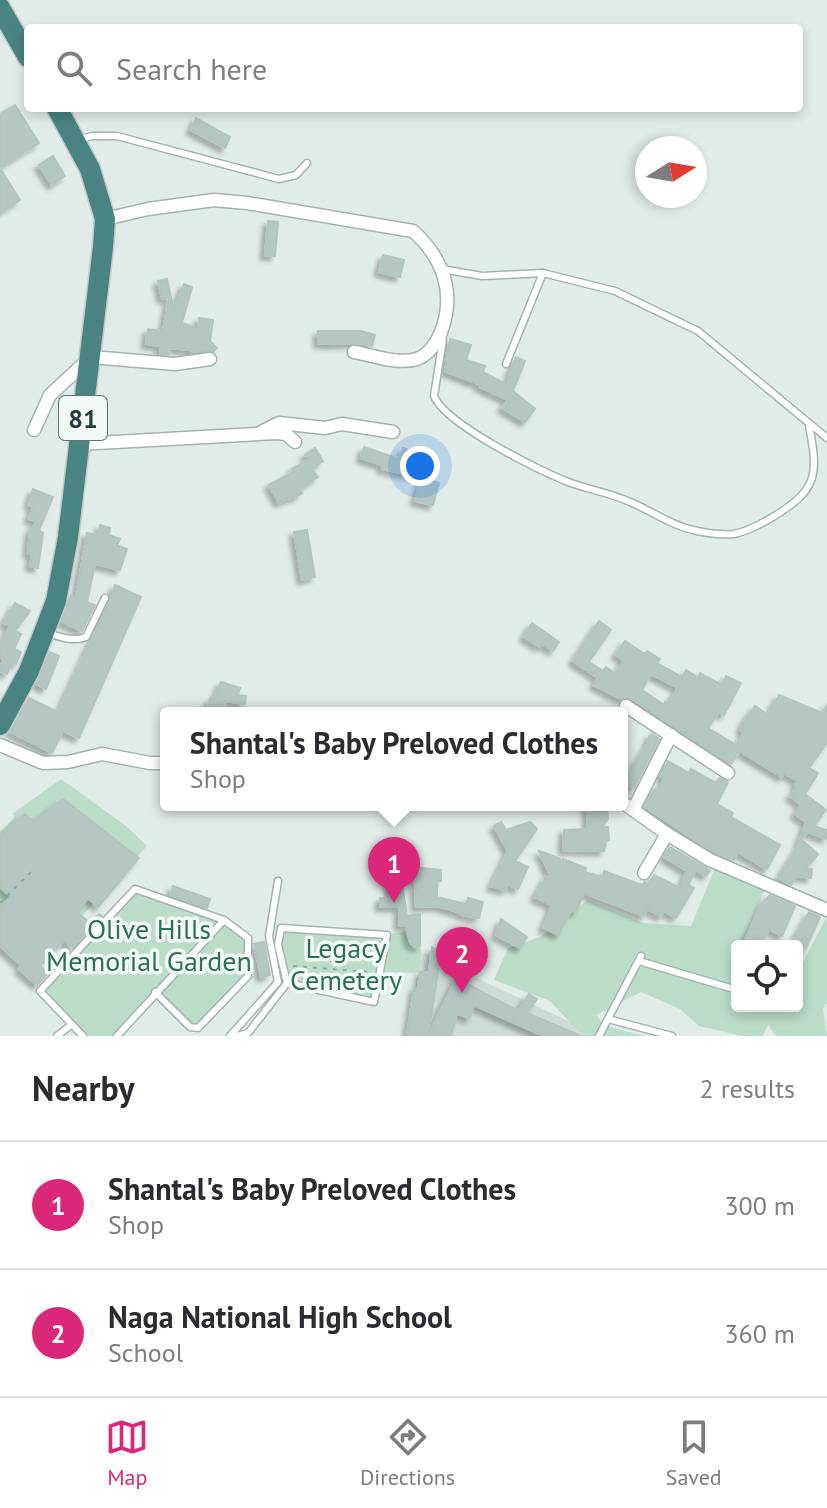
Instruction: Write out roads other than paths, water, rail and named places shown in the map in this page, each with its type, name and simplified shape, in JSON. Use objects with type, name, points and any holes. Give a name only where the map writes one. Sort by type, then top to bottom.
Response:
[{"type":"highway","points":[[0,8],[24,50]]},
{"type":"highway","name":"81","points":[[0,725],[29,671],[56,601],[68,537],[105,219],[90,169],[59,112]]},
{"type":"street","points":[[105,219],[196,201],[247,203],[413,231],[428,244],[442,269],[449,301],[439,337],[431,350],[419,359],[405,361],[354,352]]},
{"type":"street","points":[[34,430],[50,395],[91,357],[175,364],[210,359]]},
{"type":"street","points":[[254,435],[279,423],[325,428],[342,424],[393,432]]},
{"type":"street","points":[[79,444],[286,434],[295,442]]},
{"type":"street","points":[[628,707],[728,773]]},
{"type":"street","points":[[628,804],[671,735]]},
{"type":"street","points":[[0,745],[43,763],[68,762],[102,754],[160,763]]},
{"type":"street","points":[[628,807],[710,860],[827,910]]},
{"type":"street","points":[[644,873],[667,834]]},
{"type":"lane","points":[[75,142],[92,136],[117,136],[279,179],[296,175],[307,163]]},
{"type":"lane","points":[[442,269],[482,276],[543,273],[615,291],[698,331],[827,438]]},
{"type":"lane","points":[[506,364],[543,273]]},
{"type":"lane","points":[[447,316],[433,387],[437,404],[449,415],[529,465],[572,483],[630,501],[667,521],[697,531],[734,534],[774,517],[808,489],[815,462],[809,425]]},
{"type":"lane","points":[[45,631],[59,637],[86,637],[105,598]]},
{"type":"lane","points":[[230,1036],[278,982],[269,936],[278,881]]},
{"type":"lane","points":[[77,1035],[40,991],[135,889],[224,920],[248,938],[248,976],[198,1028],[190,1027],[155,992]]},
{"type":"lane","points":[[117,1036],[224,920]]},
{"type":"lane","points":[[281,928],[387,935],[374,1002],[287,983],[278,945],[281,928]]},
{"type":"lane","points":[[599,1036],[640,958],[731,988]]},
{"type":"lane","points":[[237,1036],[248,1033],[287,983]]},
{"type":"lane","points":[[608,1019],[672,1036]]},
{"type":"lane","points":[[57,1036],[71,1025]]},
{"type":"place","name":"Shantal's Baby Preloved Clothes","points":[[394,903]]},
{"type":"place","name":"Naga National High School","points":[[462,993]]},
{"type":"park label","name":"Olive Hills Memorial Garden","points":[[149,944]]},
{"type":"park label","name":"Legacy Cemetery","points":[[346,963]]}]
